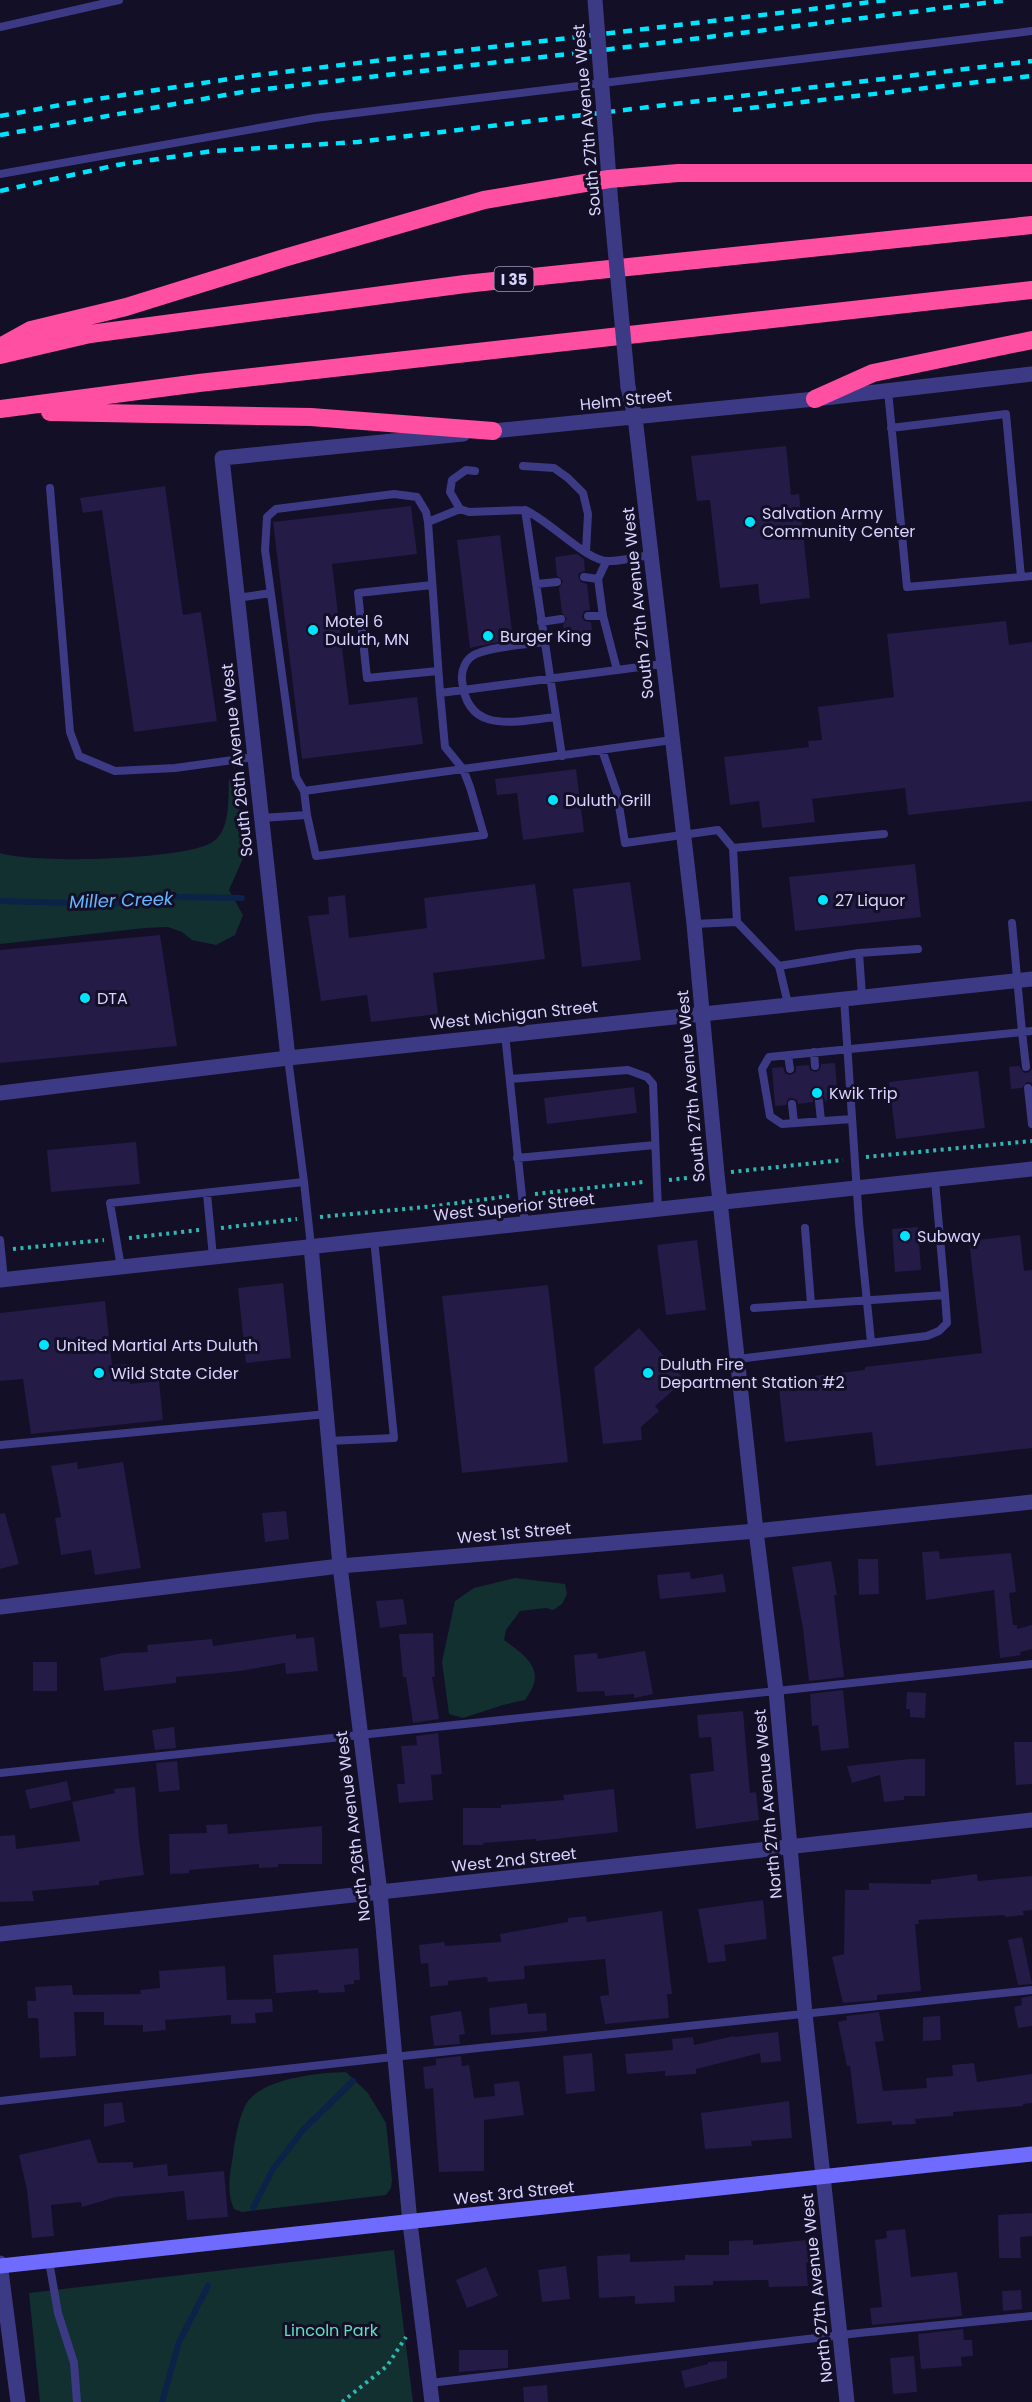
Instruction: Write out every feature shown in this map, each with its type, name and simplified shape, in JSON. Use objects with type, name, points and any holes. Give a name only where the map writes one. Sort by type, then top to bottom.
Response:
[{"type":"highway","points":[[0,347],[31,330],[126,307],[484,200],[609,179],[678,173],[1032,173]]},
{"type":"highway","name":"I 35","points":[[0,355],[90,334],[465,284],[1032,225]]},
{"type":"highway","points":[[0,410],[199,383],[1032,290]]},
{"type":"highway","points":[[815,399],[873,373],[1032,339]]},
{"type":"highway","points":[[0,410],[311,417],[493,431]]},
{"type":"main road","name":"West 3rd Street","points":[[0,2265],[410,2223],[1032,2154]]},
{"type":"street","name":"South 27th Avenue West","points":[[595,0],[628,387],[635,417],[694,924],[720,1203]]},
{"type":"street","name":"Helm Street","points":[[222,458],[815,399],[1032,374]]},
{"type":"street","name":"South 26th Avenue West","points":[[222,458],[288,1058]]},
{"type":"street","name":"West Michigan Street","points":[[0,1093],[288,1058],[1025,979]]},
{"type":"street","name":"West Superior Street","points":[[2,1280],[1032,1169]]},
{"type":"street","name":"North 27th Avenue West","points":[[720,1203],[776,1691],[805,2014],[847,2402]]},
{"type":"street","name":"North 26th Avenue West","points":[[311,1246],[329,1414],[329,1441],[340,1566],[380,1893],[393,2057],[432,2402]]},
{"type":"street","name":"West 1st Street","points":[[0,1607],[340,1566],[756,1531],[1032,1502]]},
{"type":"street","name":"West 2nd Street","points":[[0,1934],[1032,1820]]},
{"type":"street","points":[[0,2265],[18,2402]]},
{"type":"lane","points":[[0,27],[120,0]]},
{"type":"lane","points":[[0,174],[315,118],[1032,31]]},
{"type":"lane","points":[[888,391],[907,587],[1032,576]]},
{"type":"lane","points":[[891,428],[1006,414],[1021,577]]},
{"type":"lane","points":[[523,466],[554,468],[583,493],[588,514],[585,552]]},
{"type":"lane","points":[[460,509],[450,492],[452,480],[466,470],[475,471]]},
{"type":"lane","points":[[50,488],[70,732],[79,756],[115,771],[175,768],[255,757]]},
{"type":"lane","points":[[394,494],[417,497],[426,512],[428,522],[432,585],[446,747],[463,769],[484,835],[316,856],[304,791],[296,777],[265,550],[267,517],[276,509],[394,494]]},
{"type":"lane","points":[[428,522],[460,509],[469,512],[525,510],[551,524],[585,552],[606,562],[651,555]]},
{"type":"lane","points":[[525,510],[562,756]]},
{"type":"lane","points":[[606,562],[598,579],[603,616],[617,670]]},
{"type":"lane","points":[[584,577],[598,579]]},
{"type":"lane","points":[[536,584],[557,582]]},
{"type":"lane","points":[[432,585],[358,593],[367,678],[438,670]]},
{"type":"lane","points":[[237,598],[271,593]]},
{"type":"lane","points":[[588,616],[603,616]]},
{"type":"lane","points":[[541,622],[561,619]]},
{"type":"lane","points":[[544,642],[476,654],[466,661],[461,672],[464,698],[473,711],[482,718],[495,722],[555,717]]},
{"type":"lane","points":[[440,693],[663,664]]},
{"type":"lane","points":[[304,791],[672,740]]},
{"type":"lane","points":[[602,750],[617,793],[625,843],[718,830],[733,848],[737,922],[779,966],[788,1004]]},
{"type":"lane","points":[[261,818],[307,815]]},
{"type":"lane","points":[[733,848],[884,834]]},
{"type":"lane","points":[[694,924],[737,922]]},
{"type":"lane","points":[[1012,923],[1025,979],[1022,1032],[1026,1067]]},
{"type":"lane","points":[[779,966],[860,953],[918,949]]},
{"type":"lane","points":[[860,953],[862,996]]},
{"type":"lane","points":[[844,998],[859,1222],[871,1342]]},
{"type":"lane","points":[[852,1119],[782,1124],[770,1116],[762,1069],[769,1057],[1032,1031]]},
{"type":"lane","points":[[505,1034],[525,1225]]},
{"type":"lane","points":[[814,1052],[815,1066]]},
{"type":"lane","points":[[788,1055],[790,1070]]},
{"type":"lane","points":[[288,1058],[311,1246]]},
{"type":"lane","points":[[510,1079],[628,1070],[647,1077],[653,1083],[658,1211]]},
{"type":"lane","points":[[1028,1088],[1032,1124]]},
{"type":"lane","points":[[819,1101],[821,1121]]},
{"type":"lane","points":[[792,1104],[794,1123]]},
{"type":"lane","points":[[517,1158],[655,1145]]},
{"type":"lane","points":[[738,1359],[927,1336],[939,1331],[947,1323],[935,1181]]},
{"type":"lane","points":[[121,1267],[110,1203],[304,1182]]},
{"type":"lane","points":[[207,1194],[213,1257]]},
{"type":"lane","points":[[805,1228],[812,1304]]},
{"type":"lane","points":[[329,1441],[394,1438],[374,1239]]},
{"type":"lane","points":[[0,1240],[2,1280]]},
{"type":"lane","points":[[754,1308],[945,1295]]},
{"type":"lane","points":[[0,1445],[329,1414]]},
{"type":"lane","points":[[0,1773],[1032,1664]]},
{"type":"lane","points":[[0,2101],[1032,1990]]},
{"type":"lane","points":[[49,2261],[57,2313],[74,2363],[77,2402]]},
{"type":"lane","points":[[430,2384],[1032,2316]]},
{"type":"path","points":[[342,2402],[387,2366],[409,2334]]},
{"type":"green space","points":[[233,777],[237,780],[244,856],[229,890],[243,915],[235,935],[216,945],[192,940],[182,932],[168,927],[0,944],[0,853],[74,859],[140,857],[194,849],[211,843],[222,831],[227,814],[229,779]]},
{"type":"green space","points":[[515,1578],[565,1584],[567,1594],[562,1604],[553,1610],[546,1608],[520,1611],[506,1630],[504,1640],[527,1659],[535,1673],[535,1681],[531,1690],[525,1700],[463,1718],[449,1714],[442,1662],[455,1601],[474,1588]]},
{"type":"green space","points":[[346,2072],[368,2093],[386,2123],[392,2180],[391,2188],[386,2195],[242,2212],[234,2209],[229,2182],[235,2143],[245,2106],[252,2097],[263,2089],[290,2079]]},
{"type":"green space","name":"Lincoln Park","points":[[394,2250],[413,2402],[40,2402],[29,2293]]},
{"type":"building","points":[[786,446],[791,495],[799,494],[810,598],[760,604],[758,584],[720,588],[710,500],[697,501],[691,456]]},
{"type":"building","points":[[165,486],[183,615],[201,612],[217,721],[134,732],[102,510],[83,513],[80,498]]},
{"type":"building","name":"Motel 6 Duluth, MN","points":[[411,506],[417,554],[332,564],[349,705],[417,697],[423,744],[302,759],[273,522]]},
{"type":"building","points":[[500,535],[513,639],[470,648],[457,540]]},
{"type":"building","points":[[577,554],[584,559],[585,571],[579,573],[578,577],[581,582],[587,584],[590,610],[584,611],[582,617],[584,621],[591,622],[593,638],[565,641],[563,625],[567,619],[562,613],[559,588],[563,581],[557,576],[555,557]]},
{"type":"building","points":[[1006,621],[1009,645],[1032,642],[1032,801],[908,815],[905,788],[812,799],[815,822],[762,828],[759,801],[730,805],[724,757],[809,747],[808,741],[822,740],[818,707],[894,697],[887,634]]},
{"type":"building","points":[[576,769],[584,832],[523,840],[517,793],[497,795],[495,779]]},
{"type":"building","points":[[915,864],[921,917],[795,931],[789,877]]},
{"type":"building","points":[[630,882],[641,960],[582,967],[573,889]]},
{"type":"building","points":[[535,884],[545,959],[433,973],[438,1014],[371,1022],[367,995],[321,1001],[308,916],[329,914],[328,897],[345,895],[349,938],[427,928],[424,898]]},
{"type":"building","name":"DTA","points":[[160,935],[177,1046],[0,1063],[0,950]]},
{"type":"building","points":[[835,1063],[838,1100],[825,1101],[824,1097],[819,1095],[813,1098],[813,1102],[798,1104],[797,1100],[792,1098],[788,1099],[786,1105],[775,1106],[772,1068],[783,1067],[785,1073],[790,1075],[796,1072],[796,1066],[809,1065],[810,1070],[816,1072],[820,1069],[821,1064]]},
{"type":"building","points":[[1019,1066],[1024,1073],[1032,1069],[1032,1083],[1027,1082],[1022,1088],[1011,1089],[1009,1067]]},
{"type":"building","points":[[978,1071],[985,1128],[896,1139],[889,1082]]},
{"type":"building","points":[[634,1087],[637,1113],[547,1124],[544,1098]]},
{"type":"building","points":[[136,1142],[140,1184],[51,1192],[47,1150]]},
{"type":"building","points":[[918,1227],[921,1270],[895,1272],[892,1229]]},
{"type":"building","points":[[1020,1235],[1024,1271],[1032,1270],[1032,1448],[876,1466],[872,1432],[785,1442],[778,1380],[982,1353],[969,1241]]},
{"type":"building","points":[[697,1240],[706,1310],[666,1315],[657,1245]]},
{"type":"building","points":[[283,1283],[291,1358],[246,1363],[238,1288]]},
{"type":"building","points":[[548,1285],[568,1462],[462,1473],[442,1296]]},
{"type":"building","points":[[105,1301],[112,1365],[128,1364],[130,1384],[159,1381],[163,1420],[31,1434],[23,1379],[0,1381],[0,1313]]},
{"type":"building","points":[[639,1328],[685,1380],[655,1406],[659,1411],[641,1427],[642,1440],[603,1444],[594,1368]]},
{"type":"building","points":[[77,1462],[78,1469],[123,1462],[141,1568],[95,1575],[91,1550],[61,1555],[55,1518],[61,1517],[51,1466]]},
{"type":"building","points":[[286,1511],[289,1539],[265,1542],[262,1513]]},
{"type":"building","points":[[5,1513],[19,1564],[0,1569],[0,1514]]},
{"type":"building","points":[[939,1551],[940,1559],[1011,1553],[1016,1592],[1009,1593],[1013,1625],[1017,1625],[1017,1629],[1032,1625],[1032,1649],[1020,1652],[1021,1655],[1000,1658],[994,1590],[926,1600],[922,1552]]},
{"type":"building","points":[[858,1559],[878,1559],[879,1594],[859,1595]]},
{"type":"building","points":[[831,1561],[837,1595],[834,1595],[844,1677],[809,1681],[792,1567]]},
{"type":"building","points":[[690,1572],[691,1579],[723,1574],[726,1592],[660,1599],[657,1575]]},
{"type":"building","points":[[403,1599],[407,1624],[380,1628],[376,1601]]},
{"type":"building","points":[[433,1633],[435,1677],[432,1677],[439,1719],[413,1723],[406,1677],[403,1677],[399,1634]]},
{"type":"building","points":[[296,1634],[296,1639],[314,1637],[318,1671],[286,1674],[285,1663],[240,1671],[176,1677],[176,1683],[104,1691],[100,1658],[122,1653],[148,1652],[147,1645],[212,1639],[213,1646]]},
{"type":"building","points":[[645,1651],[653,1694],[634,1698],[634,1694],[605,1696],[604,1691],[577,1692],[574,1655],[597,1653],[598,1659]]},
{"type":"building","points":[[33,1662],[57,1662],[57,1691],[33,1691]]},
{"type":"building","points":[[843,1690],[849,1748],[821,1751],[818,1725],[812,1726],[810,1694]]},
{"type":"building","points":[[907,1692],[926,1693],[925,1718],[910,1717],[910,1709],[906,1709]]},
{"type":"building","points":[[743,1711],[750,1793],[756,1792],[759,1820],[696,1829],[690,1774],[714,1771],[711,1737],[699,1738],[697,1715]]},
{"type":"building","points":[[174,1727],[176,1748],[155,1750],[152,1730]]},
{"type":"building","points":[[438,1733],[442,1774],[431,1775],[433,1800],[399,1803],[397,1784],[405,1784],[401,1746],[417,1745],[416,1736]]},
{"type":"building","points":[[1014,1742],[1032,1742],[1032,1784],[1016,1785]]},
{"type":"building","points":[[925,1759],[925,1796],[904,1796],[904,1800],[884,1802],[880,1775],[852,1783],[847,1766]]},
{"type":"building","points":[[177,1761],[180,1790],[159,1792],[156,1763]]},
{"type":"building","points":[[67,1781],[71,1800],[30,1809],[25,1790]]},
{"type":"building","points":[[135,1787],[144,1875],[99,1881],[99,1885],[32,1891],[34,1901],[0,1902],[0,1836],[15,1835],[16,1849],[80,1841],[72,1802],[115,1793],[114,1789]]},
{"type":"building","points":[[614,1789],[618,1832],[536,1841],[536,1839],[463,1845],[463,1808],[501,1808],[501,1805],[564,1800],[563,1795]]},
{"type":"building","points":[[227,1824],[228,1834],[322,1826],[322,1864],[278,1864],[278,1867],[259,1868],[259,1864],[189,1870],[189,1873],[170,1874],[169,1834],[207,1833],[206,1825]]},
{"type":"building","points":[[977,1874],[978,1881],[1032,1876],[1032,1910],[1023,1911],[1024,1915],[1005,1917],[1005,1915],[918,1920],[919,1924],[915,1924],[921,1991],[877,1995],[877,2000],[843,2003],[832,1957],[844,1954],[845,1890],[869,1890],[869,1883],[931,1884],[931,1880]]},
{"type":"building","points":[[763,1900],[767,1939],[724,1945],[726,1961],[708,1963],[698,1909]]},
{"type":"building","points":[[662,1911],[672,1994],[667,1994],[669,2018],[605,2024],[600,1996],[609,1995],[605,1959],[524,1966],[525,1979],[488,1982],[487,1977],[448,1981],[448,1985],[430,1987],[428,1963],[421,1964],[419,1945],[444,1942],[445,1946],[501,1942],[500,1934],[568,1922],[568,1918],[586,1916],[587,1922]]},
{"type":"building","points":[[1022,1937],[1032,1984],[1018,1985],[1008,1940]]},
{"type":"building","points":[[358,1948],[360,1980],[354,1980],[354,1984],[344,1985],[345,1992],[319,1993],[318,1990],[276,1993],[273,1955]]},
{"type":"building","points":[[225,1966],[227,2000],[272,1999],[273,2012],[255,2013],[256,2023],[231,2024],[231,2015],[165,2020],[166,2030],[143,2032],[143,2025],[104,2025],[104,2012],[74,2012],[76,2056],[40,2058],[38,2018],[28,2018],[27,2001],[36,2001],[35,1987],[72,1985],[73,1995],[141,1994],[140,1990],[160,1988],[159,1971]]},
{"type":"building","points":[[1032,1996],[1032,2026],[1018,2028],[1014,2007],[1022,2005],[1021,1998]]},
{"type":"building","points":[[527,2003],[528,2014],[546,2013],[547,2031],[491,2035],[489,2008]]},
{"type":"building","points":[[461,2011],[465,2034],[459,2035],[460,2044],[434,2046],[430,2016]]},
{"type":"building","points":[[879,2012],[884,2041],[875,2042],[883,2091],[927,2088],[926,2078],[953,2076],[952,2065],[974,2063],[977,2082],[1032,2074],[1032,2103],[1023,2104],[1023,2106],[953,2112],[953,2116],[915,2119],[916,2124],[892,2125],[892,2121],[857,2124],[850,2066],[847,2066],[838,2022],[847,2020],[846,2016]]},
{"type":"building","points":[[940,2016],[941,2040],[923,2041],[923,2017]]},
{"type":"building","points":[[778,2032],[781,2061],[761,2063],[760,2053],[696,2069],[696,2074],[665,2076],[665,2071],[627,2074],[625,2054],[673,2050],[672,2039],[693,2037],[694,2045],[734,2036]]},
{"type":"building","points":[[592,2053],[595,2091],[566,2094],[563,2056]]},
{"type":"building","points":[[461,2056],[462,2066],[469,2065],[474,2098],[495,2096],[494,2084],[519,2081],[524,2115],[484,2120],[484,2171],[439,2172],[433,2088],[425,2089],[423,2067],[436,2065],[436,2059]]},
{"type":"building","points":[[789,2101],[792,2138],[751,2141],[752,2146],[705,2149],[701,2113]]},
{"type":"building","points":[[122,2102],[125,2122],[104,2127],[104,2104]]},
{"type":"building","points":[[90,2139],[98,2163],[133,2162],[133,2168],[167,2164],[168,2176],[224,2171],[228,2217],[187,2220],[184,2191],[116,2197],[82,2207],[81,2202],[51,2205],[54,2236],[32,2238],[27,2190],[19,2155]]},
{"type":"building","points":[[1032,2213],[1032,2236],[1020,2237],[1021,2258],[999,2258],[998,2215]]},
{"type":"building","points":[[905,2229],[911,2277],[957,2272],[962,2316],[872,2325],[870,2308],[882,2307],[875,2240],[887,2238],[886,2231]]},
{"type":"building","points":[[753,2240],[753,2245],[808,2240],[810,2262],[806,2263],[808,2286],[769,2287],[768,2280],[713,2281],[713,2285],[674,2286],[675,2302],[635,2304],[635,2296],[599,2298],[597,2256],[630,2254],[630,2262],[685,2260],[685,2255],[729,2255],[729,2241]]},
{"type":"building","points":[[566,2266],[570,2299],[542,2302],[538,2270]]},
{"type":"building","points":[[486,2267],[498,2296],[467,2308],[456,2280]]},
{"type":"building","points":[[1021,2290],[1022,2309],[1003,2311],[1002,2291]]},
{"type":"building","points":[[963,2329],[964,2340],[972,2340],[973,2356],[961,2357],[962,2366],[921,2369],[918,2334]]},
{"type":"building","points":[[459,2350],[508,2350],[508,2368],[459,2372]]},
{"type":"building","points":[[914,2356],[917,2392],[893,2394],[890,2358]]},
{"type":"building","points":[[727,2361],[727,2378],[685,2388],[681,2371],[708,2364],[708,2362]]},
{"type":"building","points":[[547,2385],[548,2402],[524,2402],[523,2387]]},
{"type":"waterway","name":"Miller Creek","points":[[0,901],[111,904],[173,897],[242,898]]},
{"type":"waterway","name":"Miller Creek","points":[[253,2208],[273,2169],[303,2130],[353,2081]]},
{"type":"waterway","name":"Miller Creek","points":[[162,2402],[179,2342],[208,2286]]},
{"type":"railway","points":[[0,116],[249,76],[888,0]]},
{"type":"railway","points":[[0,135],[248,91],[1009,0]]},
{"type":"railway","points":[[0,191],[117,165],[213,151],[358,142],[1032,61]]},
{"type":"railway","points":[[733,110],[1032,76]]},
{"type":"place","name":"Salvation Army Community Center","points":[[750,522]]},
{"type":"place","name":"Motel 6 Duluth, MN","points":[[313,630]]},
{"type":"place","name":"Burger King","points":[[488,636]]},
{"type":"place","name":"Duluth Grill","points":[[553,800]]},
{"type":"place","name":"27 Liquor","points":[[823,900]]},
{"type":"place","name":"DTA","points":[[85,998]]},
{"type":"place","name":"Kwik Trip","points":[[817,1093]]},
{"type":"place","name":"Subway","points":[[905,1236]]},
{"type":"place","name":"United Martial Arts Duluth","points":[[44,1345]]},
{"type":"place","name":"Wild State Cider","points":[[99,1373]]},
{"type":"place","name":"Duluth Fire Department Station #2","points":[[648,1373]]}]
